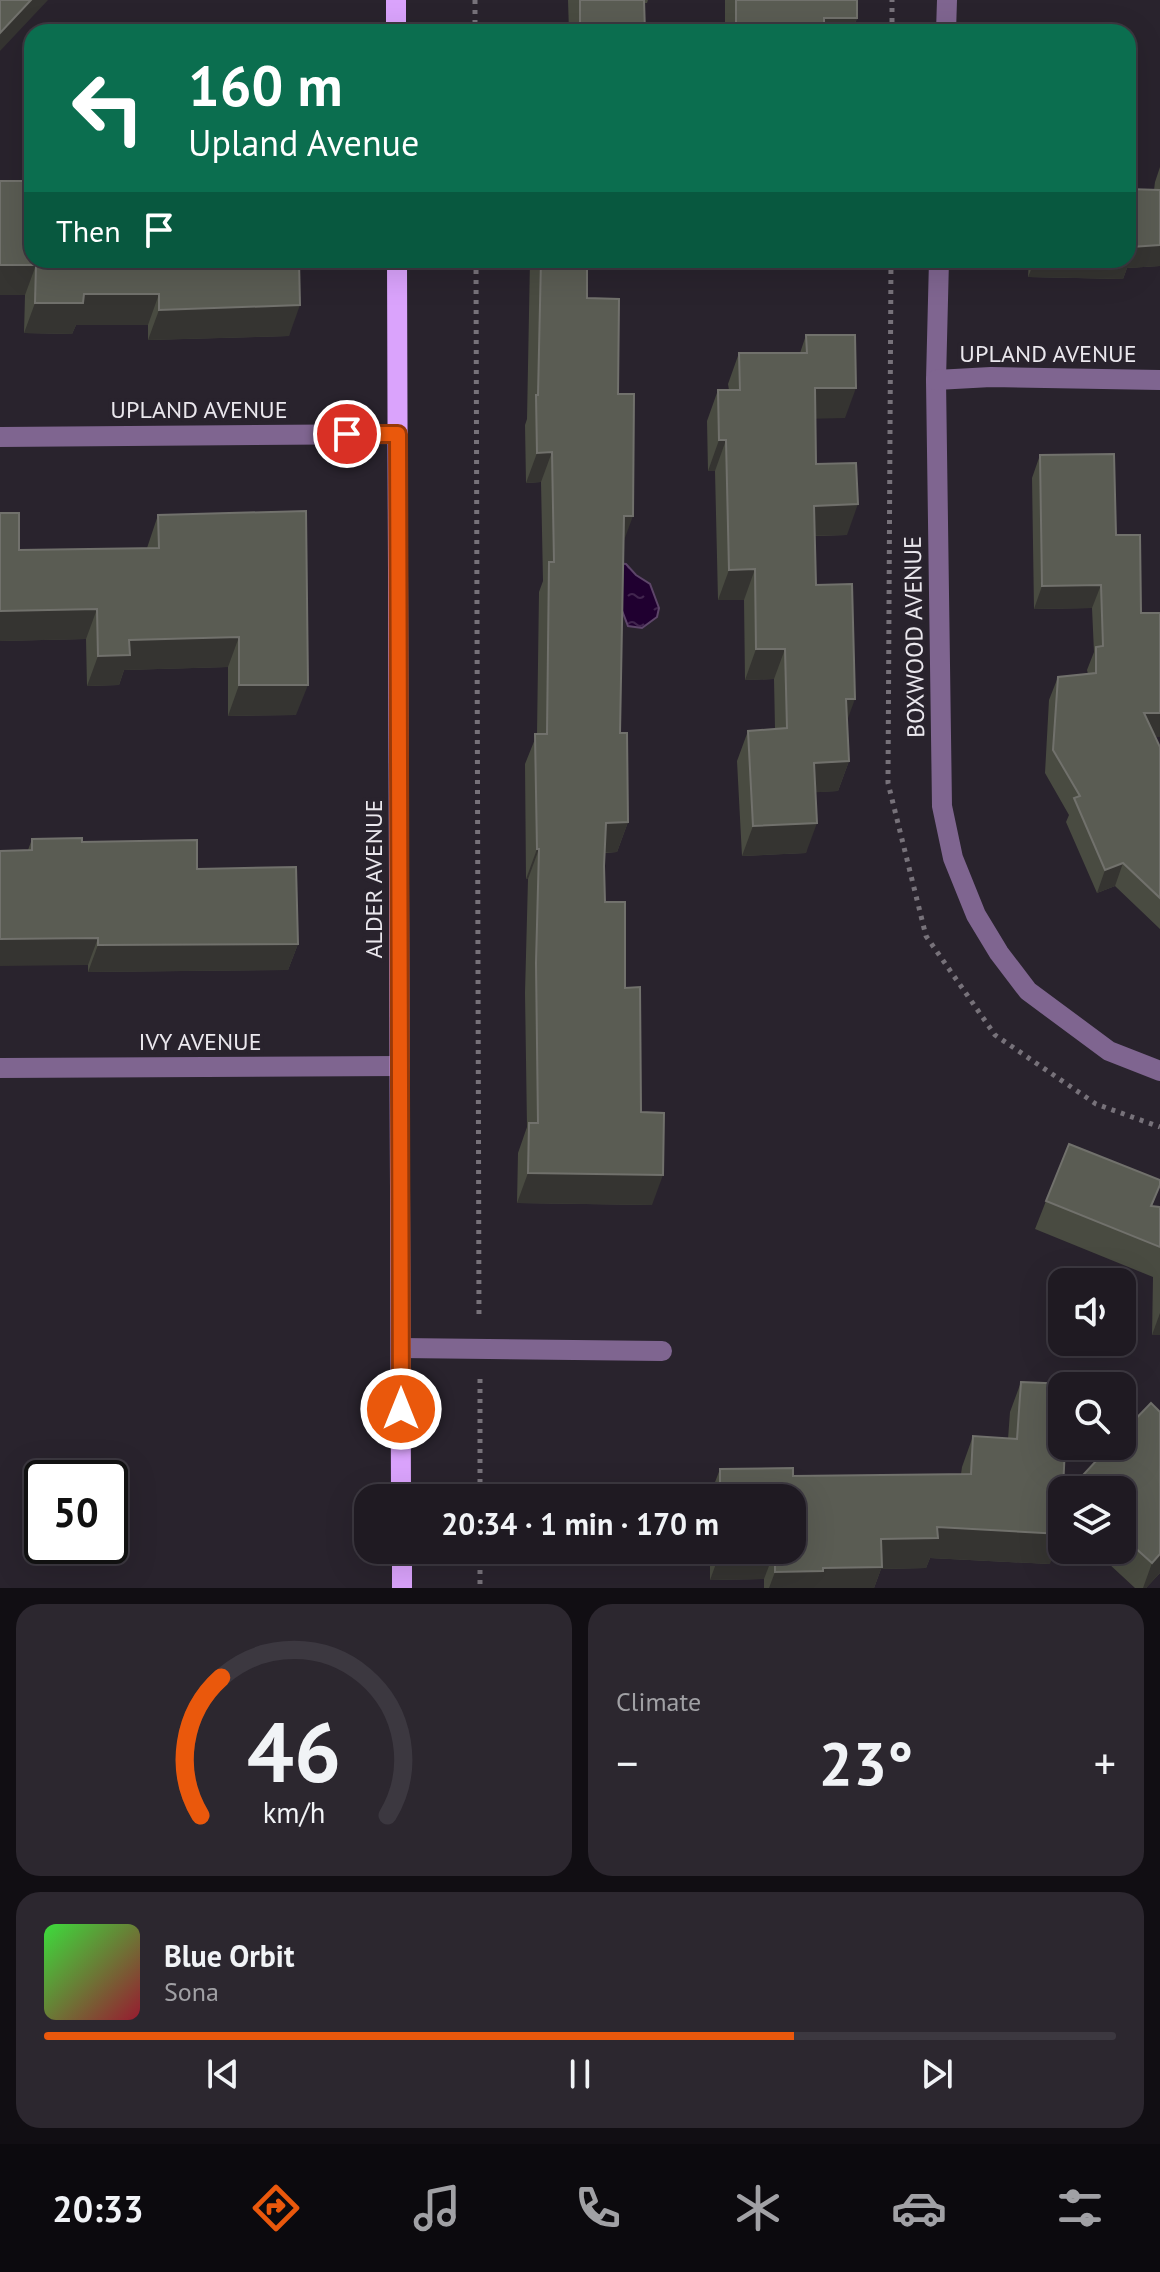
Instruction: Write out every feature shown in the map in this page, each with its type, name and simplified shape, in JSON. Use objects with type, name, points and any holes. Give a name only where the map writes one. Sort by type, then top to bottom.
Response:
[{"type":"main road","points":[[396,0],[396,24]]},
{"type":"main road","name":"ALDER AVENUE","points":[[397,268],[401,1484]]},
{"type":"main road","points":[[402,1564],[402,1588]]},
{"type":"street","points":[[946,24],[947,0]]},
{"type":"street","name":"BOXWOOD AVENUE","points":[[939,268],[936,380],[942,806],[953,858],[976,915],[999,953],[1028,991],[1109,1051],[1160,1071]]},
{"type":"street","name":"UPLAND AVENUE","points":[[936,380],[1133,377],[1160,380]]},
{"type":"street","name":"UPLAND AVENUE","points":[[0,437],[398,434]]},
{"type":"street","name":"IVY AVENUE","points":[[0,1068],[400,1066]]},
{"type":"street","points":[[401,1348],[662,1351]]},
{"type":"path","points":[[475,0],[475,24]]},
{"type":"path","points":[[892,0],[892,24]]},
{"type":"path","points":[[476,268],[480,1484]]},
{"type":"path","points":[[1096,1104],[1160,1127]]},
{"type":"path","points":[[480,1564],[480,1588]]},
{"type":"water","points":[[616,563],[626,564],[650,584],[659,608],[657,617],[642,628],[628,626],[616,595]]},
{"type":"building","points":[[0,0],[31,0],[0,33]]},
{"type":"building","points":[[580,0],[644,0],[645,24],[580,24]]},
{"type":"building","points":[[736,0],[857,0],[857,18],[824,18],[824,24],[736,24]]},
{"type":"building","points":[[0,181],[24,181],[24,265],[0,265]]},
{"type":"building","points":[[1136,189],[1160,190],[1160,245],[1136,247]]},
{"type":"building","points":[[36,268],[299,268],[300,305],[159,310],[159,294],[84,294],[83,303],[35,303]]},
{"type":"building","points":[[541,268],[587,268],[587,298],[619,299],[618,394],[634,394],[633,516],[624,516],[620,733],[627,733],[628,822],[606,823],[605,902],[625,902],[625,988],[640,987],[641,1112],[664,1113],[663,1175],[528,1173],[529,1123],[538,1123],[536,963],[539,849],[535,734],[547,734],[549,562],[554,562],[552,452],[537,453]]},
{"type":"building","points":[[806,335],[855,335],[856,388],[815,388],[816,464],[856,463],[858,504],[814,506],[816,585],[852,584],[855,699],[846,699],[849,761],[814,763],[817,823],[753,826],[748,731],[787,728],[785,649],[756,649],[755,569],[729,570],[726,440],[719,440],[718,390],[740,390],[739,353],[807,353]]},
{"type":"building","points":[[1114,454],[1116,535],[1140,535],[1141,613],[1160,613],[1160,713],[1144,713],[1160,747],[1160,898],[1123,863],[1105,870],[1074,798],[1080,796],[1053,750],[1058,677],[1096,673],[1096,647],[1103,646],[1101,585],[1042,586],[1040,455]]},
{"type":"building","points":[[306,511],[308,685],[239,685],[239,637],[129,640],[130,655],[98,656],[97,609],[0,611],[0,513],[19,513],[19,550],[159,548],[158,515]]},
{"type":"building","points":[[82,838],[82,842],[197,840],[197,869],[296,867],[298,944],[98,945],[98,938],[0,939],[0,851],[32,850],[32,839]]},
{"type":"building","points":[[1069,1144],[1160,1180],[1151,1206],[1160,1207],[1160,1247],[1046,1201]]},
{"type":"building","points":[[1021,1382],[1048,1383],[1048,1460],[1064,1460],[1064,1476],[1048,1476],[1048,1533],[937,1527],[938,1538],[881,1539],[882,1567],[775,1572],[775,1564],[806,1564],[806,1484],[720,1484],[720,1469],[793,1468],[793,1476],[971,1474],[973,1436],[1017,1439]]},
{"type":"building","points":[[1151,1403],[1160,1412],[1160,1554],[1152,1563],[1136,1549],[1136,1476],[1082,1476],[1097,1460],[1136,1460],[1136,1419]]},
{"type":"route","points":[[347,434],[398,434],[401,1409]]}]
